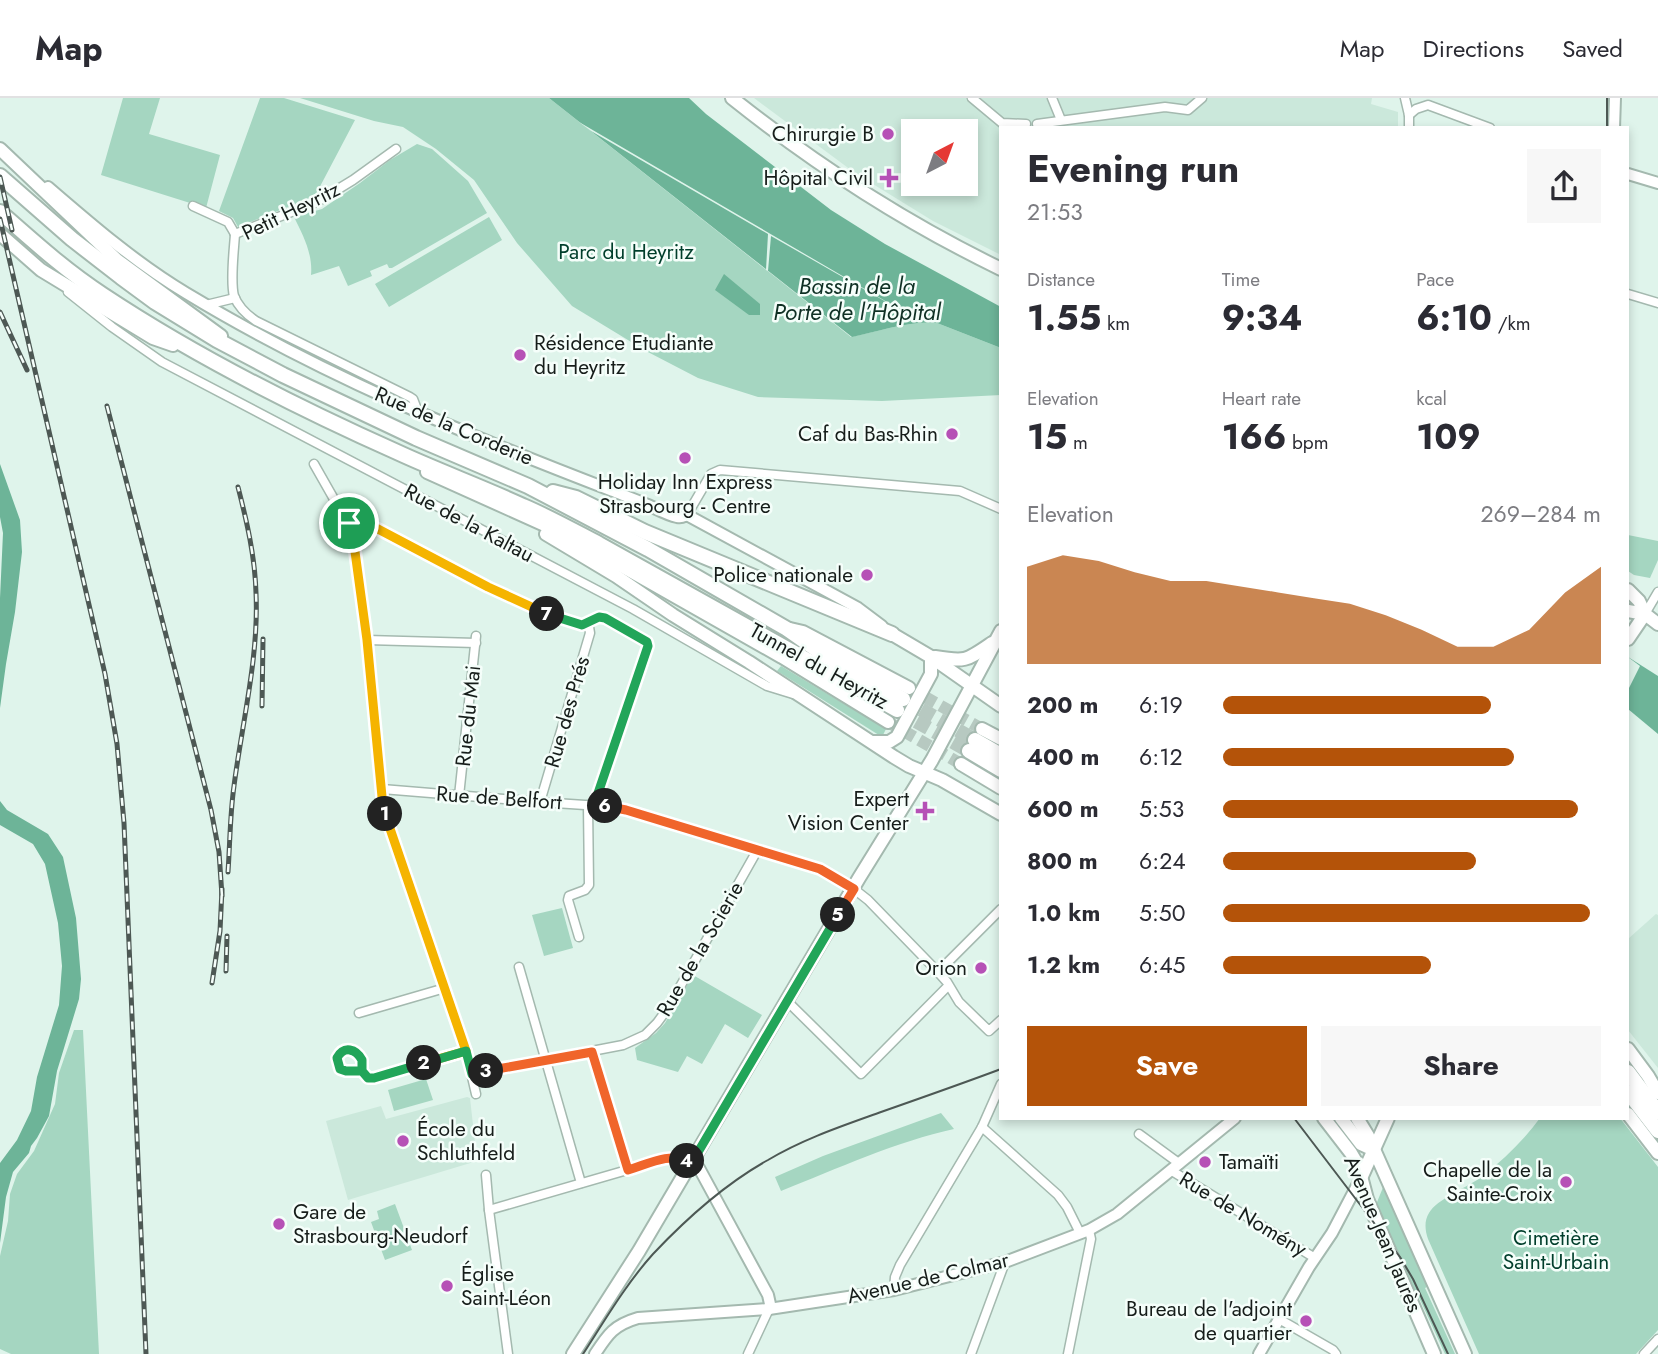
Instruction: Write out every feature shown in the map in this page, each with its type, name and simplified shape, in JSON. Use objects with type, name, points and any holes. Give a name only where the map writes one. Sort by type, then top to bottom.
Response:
[{"type":"highway","points":[[0,176],[72,239],[143,294],[245,355],[416,438],[528,486],[576,498],[645,532],[892,634]]},
{"type":"highway","name":"Tunnel du Heyritz","points":[[0,212],[102,295],[183,346],[398,453],[554,521],[899,705]]},
{"type":"highway","name":"Tunnel du Heyritz","points":[[528,486],[648,549],[787,629],[899,705]]},
{"type":"highway","points":[[972,746],[999,754]]},
{"type":"highway","points":[[972,746],[999,767]]},
{"type":"highway","points":[[1629,1073],[1658,1112]]},
{"type":"highway","points":[[1629,1093],[1658,1131]]},
{"type":"main road","points":[[732,98],[847,183],[946,242],[999,268]]},
{"type":"main road","name":"Rue de la Corderie","points":[[0,149],[12,160]]},
{"type":"main road","points":[[12,160],[117,260],[245,355]]},
{"type":"main road","points":[[0,234],[41,270],[153,338],[173,345]]},
{"type":"main road","points":[[102,295],[128,317],[173,345],[310,417],[567,535],[782,657],[899,705]]},
{"type":"main road","points":[[495,503],[616,576],[901,762],[942,780],[999,813]]},
{"type":"main road","points":[[1629,591],[1639,601],[1645,614]]},
{"type":"main road","points":[[1629,611],[1645,614],[1658,624]]},
{"type":"main road","points":[[1631,634],[1645,614]]},
{"type":"main road","name":"Rue de la Corderie","points":[[892,634],[931,657],[999,705]]},
{"type":"main road","points":[[873,742],[890,742],[897,737],[931,674],[931,657],[964,660],[998,636]]},
{"type":"main road","points":[[573,1354],[691,1164],[924,772],[998,636]]},
{"type":"main road","points":[[999,739],[972,746],[999,785]]},
{"type":"main road","points":[[1629,1050],[1658,1093]]},
{"type":"main road","points":[[1629,1115],[1658,1153]]},
{"type":"main road","name":"Avenue Jean Jaurès","points":[[1325,1120],[1350,1153],[1362,1176],[1373,1214],[1434,1354]]},
{"type":"main road","name":"Avenue Jean Jaurès","points":[[1342,1120],[1361,1144],[1374,1150]]},
{"type":"main road","name":"Avenue Jean Jaurès","points":[[1358,1120],[1368,1136],[1465,1354]]},
{"type":"main road","points":[[1362,1176],[1387,1120]]},
{"type":"street","points":[[972,98],[1002,123],[1026,124]]},
{"type":"street","points":[[1052,98],[1061,120]]},
{"type":"street","points":[[1037,124],[1165,107],[1188,110],[1202,98]]},
{"type":"street","points":[[1405,98],[1409,126]]},
{"type":"street","points":[[1614,126],[1615,98]]},
{"type":"street","points":[[1409,115],[1428,105],[1485,126]]},
{"type":"street","name":"Petit Heyritz","points":[[235,298],[235,234],[317,202],[396,149]]},
{"type":"street","name":"Rue de la Corderie","points":[[12,160],[157,274],[205,305],[283,348],[418,412],[512,452],[670,515],[687,515],[858,608],[892,634]]},
{"type":"street","points":[[1629,174],[1658,183]]},
{"type":"street","points":[[193,206],[228,222],[235,234]]},
{"type":"street","name":"Rue de la Kaltau","points":[[41,270],[112,327],[162,362],[633,609],[767,686],[799,695]]},
{"type":"street","points":[[1629,293],[1658,303]]},
{"type":"street","points":[[205,305],[235,298],[244,311],[256,321],[410,397],[418,412]]},
{"type":"street","points":[[314,464],[349,523],[353,537],[367,640],[383,807],[466,1051],[476,1094]]},
{"type":"street","points":[[687,515],[711,474],[719,470],[960,491],[999,508]]},
{"type":"street","points":[[349,523],[363,523],[378,529],[488,587],[547,614],[582,625],[596,617],[605,618],[647,642],[648,646],[591,805],[589,886],[569,896],[568,900],[579,937]]},
{"type":"street","points":[[1645,614],[1658,592]]},
{"type":"street","name":"Rue des Prés","points":[[540,802],[590,632],[585,624]]},
{"type":"street","name":"Rue du Mai","points":[[367,640],[476,639],[459,796]]},
{"type":"street","name":"Rue de Belfort","points":[[382,789],[626,810],[820,869],[868,900],[938,972],[959,1002],[989,1031],[999,1022]]},
{"type":"street","name":"Rue de la Scierie","points":[[472,1074],[620,1046],[645,1035],[668,1008],[758,849]]},
{"type":"street","points":[[938,972],[999,911]]},
{"type":"street","points":[[519,967],[581,1183]]},
{"type":"street","points":[[788,1000],[861,1074],[948,986]]},
{"type":"street","points":[[359,1013],[445,988]]},
{"type":"street","points":[[362,1071],[368,1078],[374,1078],[466,1051]]},
{"type":"street","points":[[592,1052],[628,1170]]},
{"type":"street","points":[[894,1290],[896,1272],[982,1127],[999,1089]]},
{"type":"street","name":"Avenue de Colmar","points":[[595,1354],[611,1331],[638,1318],[769,1309],[894,1290],[1004,1262],[1084,1232],[1117,1214],[1234,1120]]},
{"type":"street","points":[[982,1127],[1064,1201],[1091,1239],[1068,1354]]},
{"type":"street","name":"Rue de Nomény","points":[[1139,1134],[1176,1167],[1315,1258]]},
{"type":"street","points":[[489,1210],[672,1157],[699,1168],[768,1295],[769,1309],[748,1354]]},
{"type":"street","points":[[486,1175],[508,1354]]},
{"type":"street","points":[[1259,1354],[1332,1233],[1362,1176]]},
{"type":"street","points":[[971,1354],[1004,1262]]},
{"type":"street","points":[[1279,1320],[1336,1354]]},
{"type":"street","points":[[1644,1354],[1658,1339]]},
{"type":"shaded area","name":"Hôpital Civil","points":[[754,98],[1372,98],[1371,104],[1398,112],[1398,126],[999,126],[999,254],[933,221],[855,173]]},
{"type":"shaded area","points":[[1658,915],[1658,1068],[1629,1031],[1629,938]]},
{"type":"shaded area","name":"École du Schluthfeld","points":[[470,1098],[477,1161],[348,1200],[326,1121],[381,1106],[386,1119]]},
{"type":"green space","points":[[123,98],[160,98],[149,134],[220,155],[206,208],[101,175]]},
{"type":"green space","points":[[260,98],[284,98],[355,120],[315,196],[238,227],[233,218],[219,211]]},
{"type":"green space","name":"Parc du Heyritz","points":[[300,98],[549,98],[851,337],[905,325],[937,323],[999,347],[999,395],[882,401],[758,397],[698,378],[646,351],[572,306],[517,243],[474,180],[436,149],[403,127]]},
{"type":"green space","points":[[417,144],[432,149],[468,181],[487,213],[392,268],[387,264],[370,271],[372,276],[348,286],[339,266],[311,275],[309,252],[294,217],[322,209]]},
{"type":"green space","points":[[489,217],[502,240],[389,307],[375,284]]},
{"type":"green space","points":[[1629,535],[1658,541],[1658,560],[1650,578],[1629,572]]},
{"type":"green space","points":[[781,666],[886,729],[882,737],[777,671]]},
{"type":"green space","points":[[562,908],[573,948],[544,956],[532,915]]},
{"type":"green space","points":[[693,975],[762,1015],[748,1038],[725,1024],[702,1064],[687,1056],[678,1072],[637,1060],[635,1048],[665,1023]]},
{"type":"green space","points":[[74,1030],[83,1030],[99,1354],[11,1354],[0,1349],[0,1256],[8,1221],[10,1194],[17,1174],[34,1151],[55,1104],[59,1073]]},
{"type":"green space","points":[[426,1079],[433,1100],[394,1111],[388,1090]]},
{"type":"green space","points":[[941,1113],[954,1129],[889,1148],[781,1191],[775,1177],[823,1156]]},
{"type":"green space","name":"Cimetière Saint-Urbain","points":[[1538,1120],[1622,1120],[1658,1167],[1658,1330],[1636,1354],[1479,1354],[1428,1239],[1427,1216],[1446,1198],[1491,1170]]},
{"type":"green space","points":[[1384,1185],[1429,1286],[1425,1288],[1455,1354],[1445,1354],[1417,1293],[1413,1294],[1375,1207]]},
{"type":"green space","points":[[395,1204],[412,1250],[385,1260],[371,1222],[379,1219],[377,1211]]},
{"type":"water","name":"Bassin de la Porte de l’Hôpital","points":[[549,98],[689,98],[831,210],[885,244],[999,306],[999,347],[937,323],[905,325],[852,337]]},
{"type":"water","points":[[724,274],[760,304],[760,315],[749,315],[715,290]]},
{"type":"water","points":[[0,464],[20,520],[22,552],[0,708],[3,533],[0,517]]},
{"type":"water","points":[[1629,658],[1658,676],[1658,734],[1629,710]]},
{"type":"water","points":[[0,801],[7,810],[48,834],[63,857],[76,918],[81,979],[79,999],[57,1071],[49,1116],[29,1153],[13,1172],[6,1197],[0,1243],[0,1163],[17,1140],[31,1111],[37,1077],[59,1005],[62,966],[58,923],[45,864],[33,844],[0,825]]},
{"type":"pier","points":[[579,122],[923,323],[771,236],[768,271],[766,270],[768,234]]},
{"type":"pier","points":[[1629,658],[1640,666],[1629,688]]},
{"type":"tunnel","points":[[909,688],[982,729]]},
{"type":"tunnel","points":[[903,699],[975,740]]},
{"type":"tunnel","points":[[898,711],[969,751]]},
{"type":"tunnel","points":[[888,722],[961,764]]},
{"type":"tram line","points":[[1607,98],[1607,126]]},
{"type":"tram line","points":[[583,1354],[625,1290],[653,1254],[693,1215],[752,1169],[809,1139],[999,1070]]},
{"type":"tram line","points":[[1296,1120],[1400,1257],[1448,1354]]},
{"type":"railway","points":[[0,177],[12,230]]},
{"type":"railway","points":[[0,219],[105,674],[117,744],[124,823],[146,1354]]},
{"type":"railway","points":[[0,312],[27,370]]},
{"type":"railway","points":[[107,406],[211,810],[219,852],[222,896]]},
{"type":"railway","points":[[228,872],[233,797],[252,666],[256,617],[252,553],[238,487]]},
{"type":"railway","points":[[262,706],[263,639]]},
{"type":"railway","points":[[212,983],[220,931],[222,889]]},
{"type":"railway","points":[[226,971],[227,936]]},
{"type":"place","name":"Chirurgie B","points":[[888,134]]},
{"type":"place","name":"Hôpital Civil","points":[[889,178]]},
{"type":"place","name":"Résidence Etudiante du Heyritz","points":[[520,355]]},
{"type":"place","name":"Caf du Bas-Rhin","points":[[952,434]]},
{"type":"place","name":"Holiday Inn Express Strasbourg - Centre","points":[[685,458]]},
{"type":"place","name":"Police nationale","points":[[867,575]]},
{"type":"place","name":"Expert Vision Center","points":[[925,811]]},
{"type":"place","name":"Orion","points":[[981,968]]},
{"type":"place","name":"École du Schluthfeld","points":[[403,1141]]},
{"type":"place","name":"Tamaïti","points":[[1205,1162]]},
{"type":"place","name":"Chapelle de la Sainte-Croix","points":[[1566,1182]]},
{"type":"place","name":"Gare de Strasbourg-Neudorf","points":[[279,1224]]},
{"type":"place","name":"Église Saint-Léon","points":[[447,1286]]},
{"type":"place","name":"Bureau de l'adjoint de quartier","points":[[1306,1321]]},
{"type":"route","points":[[349,523],[363,523],[378,529],[488,587],[554,617],[582,625],[596,617],[605,618],[647,642],[648,646],[594,805],[615,807],[780,855],[831,874],[854,889],[691,1164],[672,1157],[628,1170],[592,1052],[472,1074],[466,1051],[368,1078],[362,1071],[359,1055],[348,1049],[337,1058],[340,1069],[362,1071],[368,1078],[374,1078],[466,1051],[383,807],[367,640],[349,523]]}]
